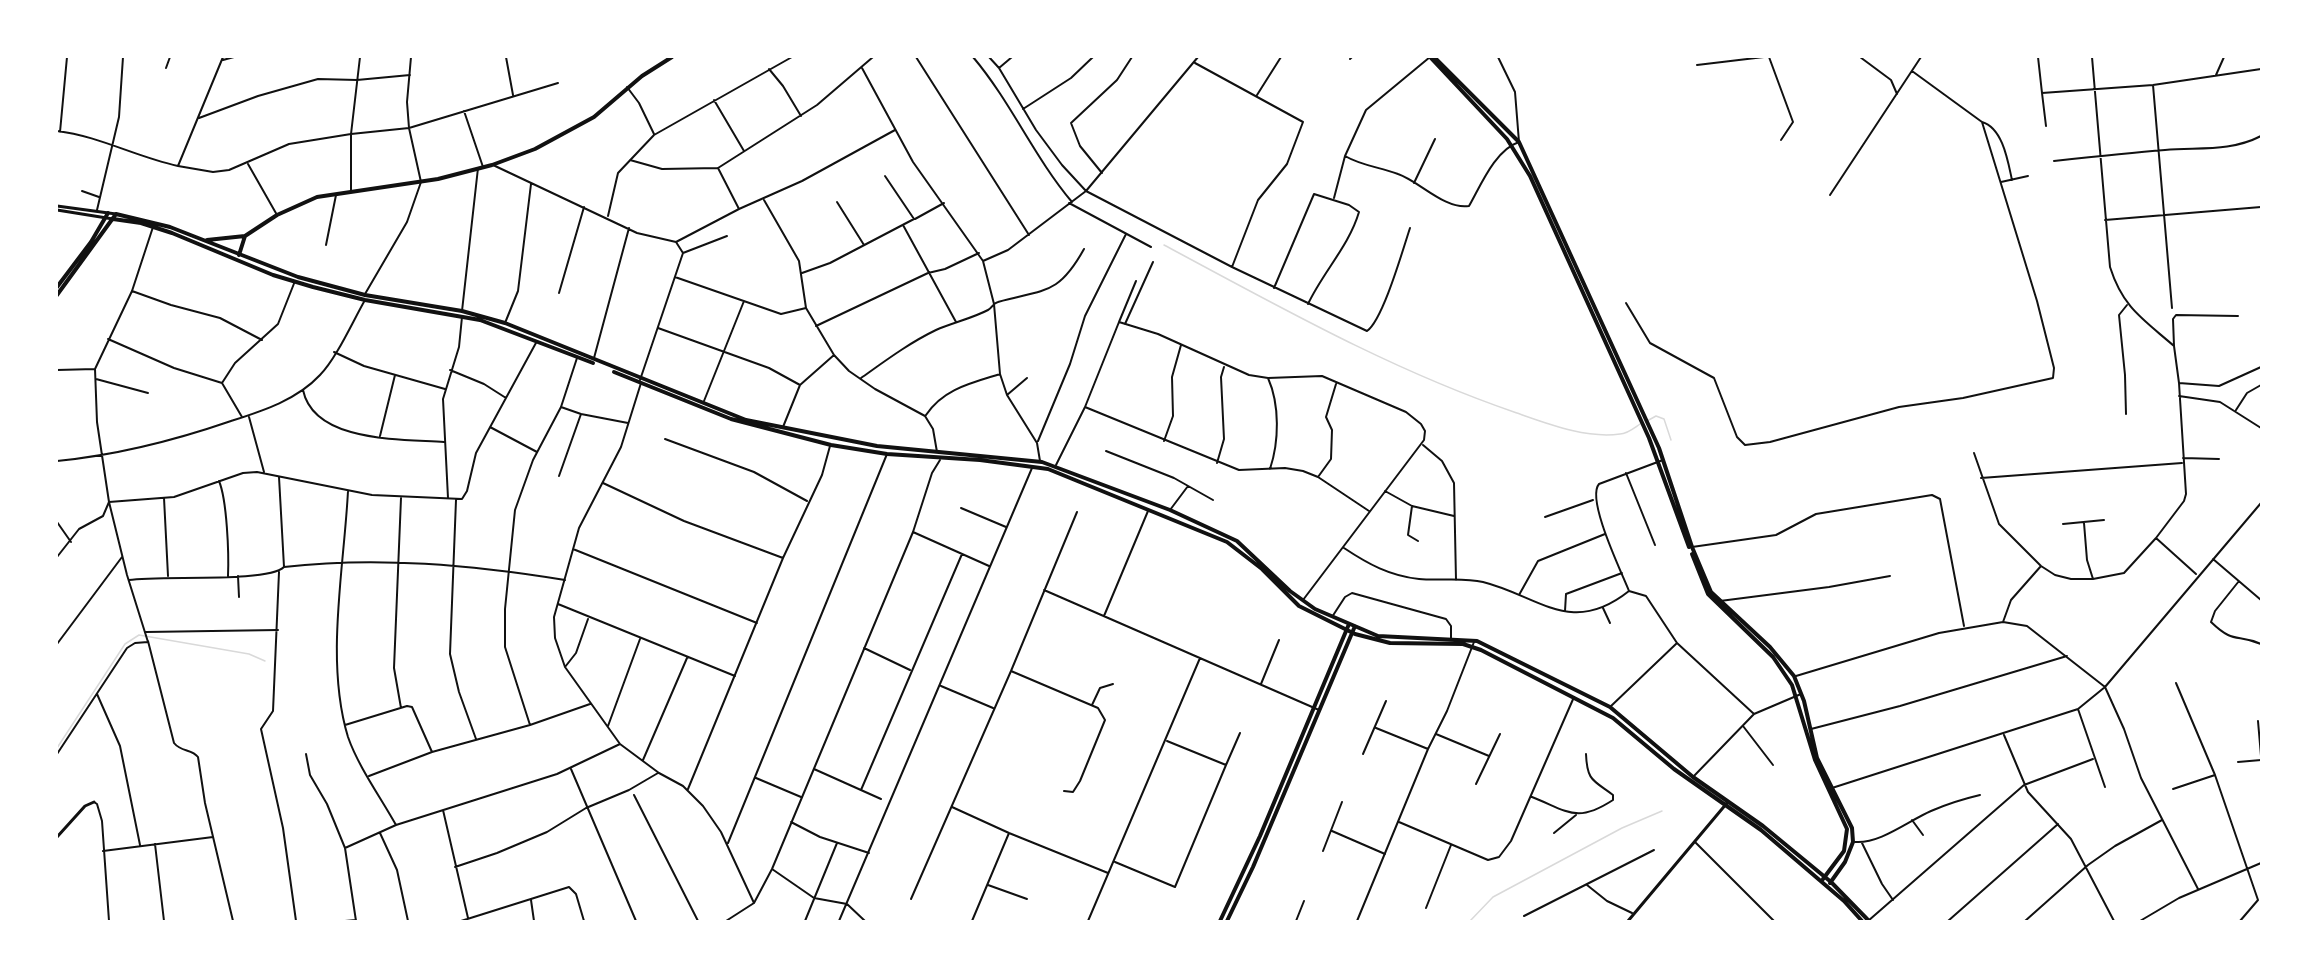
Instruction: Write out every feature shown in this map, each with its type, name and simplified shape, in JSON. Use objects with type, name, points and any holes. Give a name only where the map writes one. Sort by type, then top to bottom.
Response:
[{"type":"main road","points":[[205,240],[245,236],[277,215],[317,197],[421,182],[492,165],[535,149],[576,127],[609,105],[627,87],[672,57]]},
{"type":"main road","points":[[1431,57],[1519,142],[1639,413]]},
{"type":"main road","points":[[1431,57],[1511,144],[1538,192],[1639,413],[1663,460],[1692,547],[1711,592],[1770,647],[1794,676],[1811,729],[1817,758],[1846,829],[1847,841],[1839,859],[1823,879]]},
{"type":"main road","points":[[57,286],[73,271],[116,214],[170,227],[298,277],[365,295],[505,323],[640,381],[746,420],[877,446],[1056,465],[1170,510],[1237,541],[1302,601],[1332,617],[1386,637],[1474,640],[1610,707],[1823,879],[1868,921]]},
{"type":"main road","points":[[57,295],[107,215]]},
{"type":"main road","points":[[113,219],[153,227],[295,281],[365,300],[462,313],[578,356],[741,422],[831,445],[887,454],[1033,466],[1058,472],[1201,530],[1237,548],[1299,606],[1349,631],[1390,643],[1472,646],[1613,718],[1674,769],[1727,803]]},
{"type":"main road","points":[[239,255],[245,236]]},
{"type":"main road","points":[[1651,438],[1700,579],[1708,594],[1777,661],[1786,674],[1795,695],[1815,760],[1848,817],[1853,842],[1845,862],[1829,884]]},
{"type":"main road","points":[[1201,530],[1204,525]]},
{"type":"main road","points":[[1220,921],[1260,836],[1313,707],[1352,625]]},
{"type":"main road","points":[[1227,921],[1253,867],[1319,710],[1349,631]]},
{"type":"main road","points":[[1829,884],[1862,921]]},
{"type":"street","points":[[67,57],[59,132],[94,137],[110,146],[178,166],[213,172],[248,164],[289,144],[409,128],[558,83]]},
{"type":"street","points":[[97,211],[110,146],[119,117],[123,57]]},
{"type":"street","points":[[166,68],[170,57]]},
{"type":"street","points":[[178,166],[222,58],[234,57]]},
{"type":"street","points":[[351,192],[351,135],[360,57]]},
{"type":"street","points":[[365,295],[407,222],[421,182],[409,128],[411,57]]},
{"type":"street","points":[[506,57],[513,95]]},
{"type":"street","points":[[607,217],[618,173],[654,135],[792,57]]},
{"type":"street","points":[[630,160],[662,169],[718,168],[801,116],[873,57]]},
{"type":"street","points":[[916,57],[1029,235]]},
{"type":"street","points":[[973,57],[993,81],[1052,177],[1071,203],[1151,247]]},
{"type":"street","points":[[989,57],[999,68],[1023,109],[1062,165],[1086,191],[1232,267],[1365,331],[1370,330],[1389,288],[1410,228]]},
{"type":"street","points":[[999,68],[1012,57]]},
{"type":"street","points":[[1023,109],[1071,78],[1093,57]]},
{"type":"street","points":[[1102,173],[1080,146],[1071,123],[1117,80],[1132,57]]},
{"type":"street","points":[[983,261],[1008,250],[1086,191],[1198,57]]},
{"type":"street","points":[[1256,96],[1281,57]]},
{"type":"street","points":[[1334,198],[1345,156],[1366,110],[1431,57]]},
{"type":"street","points":[[1345,156],[1375,169],[1397,173],[1446,200],[1464,207],[1469,206],[1489,172],[1511,144],[1519,142],[1515,92],[1498,57]]},
{"type":"street","points":[[1696,65],[1764,57]]},
{"type":"street","points":[[1769,57],[1793,122],[1781,140]]},
{"type":"street","points":[[1860,57],[1891,80],[1897,94]]},
{"type":"street","points":[[1830,195],[1921,57]]},
{"type":"street","points":[[2038,57],[2046,126]]},
{"type":"street","points":[[2092,57],[2110,267],[2116,286],[2127,305],[2174,346]]},
{"type":"street","points":[[2216,75],[2224,57]]},
{"type":"street","points":[[1195,63],[1303,122],[1287,164],[1258,200],[1232,267]]},
{"type":"street","points":[[862,68],[914,162],[983,261],[994,304],[1000,374],[1007,395],[1037,443],[1040,462]]},
{"type":"street","points":[[768,69],[783,86],[801,116]]},
{"type":"street","points":[[2043,93],[2153,85],[2261,69]]},
{"type":"street","points":[[1912,72],[1982,122],[1993,127],[2012,180]]},
{"type":"street","points":[[199,118],[258,96],[318,79],[410,75]]},
{"type":"street","points":[[2153,85],[2172,308]]},
{"type":"street","points":[[627,87],[639,103],[654,135]]},
{"type":"street","points":[[714,100],[744,151]]},
{"type":"street","points":[[448,498],[443,399],[450,370],[459,347],[480,167],[464,111]]},
{"type":"street","points":[[1626,303],[1650,343],[1714,378],[1737,437],[1745,445],[1770,442],[1899,407],[1955,400],[2053,378],[2055,375],[2051,354],[2037,301],[1982,122]]},
{"type":"street","points":[[492,165],[649,238],[676,242],[739,209],[829,168],[895,130]]},
{"type":"street","points":[[2054,161],[2234,146],[2261,136]]},
{"type":"street","points":[[1414,183],[1435,139]]},
{"type":"street","points":[[248,164],[277,215]]},
{"type":"street","points":[[718,168],[739,209]]},
{"type":"street","points":[[885,176],[914,219]]},
{"type":"street","points":[[2001,182],[2028,176]]},
{"type":"street","points":[[505,323],[518,291],[531,183]]},
{"type":"street","points":[[82,191],[99,198]]},
{"type":"street","points":[[326,245],[336,194]]},
{"type":"street","points":[[1274,288],[1314,194],[1334,198],[1359,212],[1351,236],[1319,280],[1308,304]]},
{"type":"street","points":[[763,199],[786,236],[802,273],[806,308],[834,355],[875,389],[925,416],[933,429],[937,452]]},
{"type":"street","points":[[837,202],[864,245]]},
{"type":"street","points":[[802,273],[817,270],[944,203]]},
{"type":"street","points":[[559,293],[584,207]]},
{"type":"street","points":[[2105,220],[2164,217],[2261,207]]},
{"type":"street","points":[[57,208],[97,211],[113,219]]},
{"type":"street","points":[[57,208],[107,215],[116,214]]},
{"type":"street","points":[[903,225],[956,322]]},
{"type":"street","points":[[153,227],[132,291],[95,369],[97,422],[110,502],[128,580],[146,632],[174,743],[178,748],[195,753],[198,757],[213,837],[233,921]]},
{"type":"street","points":[[593,360],[629,228]]},
{"type":"street","points":[[1037,443],[1070,364],[1085,316],[1126,234]]},
{"type":"street","points":[[683,252],[727,236]]},
{"type":"street","points":[[676,242],[683,252]]},
{"type":"street","points":[[861,378],[897,353],[956,322],[990,309],[994,304],[1030,297],[1052,287],[1074,267],[1084,249]]},
{"type":"street","points":[[683,252],[640,381],[621,447],[587,511],[573,549],[554,617],[555,638],[565,667],[620,744],[658,773],[688,789],[727,844],[754,903]]},
{"type":"street","points":[[816,326],[928,273],[945,269],[979,253]]},
{"type":"street","points":[[1125,324],[1153,262]]},
{"type":"street","points":[[675,277],[781,314],[806,308]]},
{"type":"street","points":[[222,382],[235,363],[278,324],[295,281]]},
{"type":"street","points":[[1056,465],[1085,407],[1136,281]]},
{"type":"street","points":[[132,291],[171,305],[220,318],[262,340]]},
{"type":"street","points":[[57,461],[104,457],[163,444],[249,416],[303,390],[321,374],[365,300]]},
{"type":"street","points":[[703,405],[744,301]]},
{"type":"street","points":[[2126,414],[2126,375],[2119,315],[2127,305]]},
{"type":"street","points":[[1974,453],[1998,524],[2041,566],[2064,577],[2093,579],[2124,573],[2156,538],[2184,501],[2180,384],[2174,346],[2173,318],[2175,315],[2238,316]]},
{"type":"street","points":[[1119,322],[1158,334],[1250,375],[1268,378],[1322,376],[1336,384],[1406,412],[1423,428],[1425,436],[1422,444],[1410,456],[1344,548],[1302,601]]},
{"type":"street","points":[[658,328],[770,368],[800,385]]},
{"type":"street","points":[[108,339],[168,365],[222,382],[242,417]]},
{"type":"street","points":[[110,502],[164,498],[243,473],[264,472],[279,477],[401,498],[462,499],[468,491],[477,453],[537,341]]},
{"type":"street","points":[[1164,441],[1173,416],[1172,376],[1181,345]]},
{"type":"street","points":[[334,352],[364,366],[446,390]]},
{"type":"street","points":[[782,428],[800,385],[834,355]]},
{"type":"street","points":[[530,725],[505,647],[505,609],[514,510],[537,452],[561,407],[578,356]]},
{"type":"street","points":[[1217,463],[1224,439],[1221,377],[1224,365]]},
{"type":"street","points":[[2180,384],[2219,386],[2261,367]]},
{"type":"street","points":[[57,370],[95,369]]},
{"type":"street","points":[[450,370],[484,384],[507,399]]},
{"type":"street","points":[[925,416],[935,402],[953,390],[1000,374]]},
{"type":"street","points":[[380,438],[395,375]]},
{"type":"street","points":[[1007,395],[1027,378]]},
{"type":"street","points":[[1268,378],[1274,393],[1276,433],[1275,453],[1270,470]]},
{"type":"street","points":[[96,379],[148,393]]},
{"type":"street","points":[[1318,477],[1331,459],[1332,430],[1326,417],[1336,384]]},
{"type":"street","points":[[2236,410],[2247,393],[2261,385]]},
{"type":"street","points":[[303,390],[305,399],[326,422],[359,435],[444,442]]},
{"type":"street","points":[[2180,395],[2220,402],[2236,410],[2261,428]]},
{"type":"street","points":[[561,407],[581,414],[628,423]]},
{"type":"street","points":[[1085,407],[1217,463],[1239,470],[1285,468],[1318,477],[1369,511]]},
{"type":"street","points":[[559,476],[581,414]]},
{"type":"street","points":[[249,416],[264,472]]},
{"type":"street","points":[[490,427],[537,452]]},
{"type":"street","points":[[665,439],[754,472],[808,501]]},
{"type":"street","points":[[1422,444],[1442,461],[1449,472],[1456,501],[1454,516],[1456,580]]},
{"type":"street","points":[[688,789],[783,558],[822,475],[831,445]]},
{"type":"street","points":[[1106,451],[1188,486],[1213,500]]},
{"type":"street","points":[[727,844],[887,454]]},
{"type":"street","points":[[2183,458],[2219,459]]},
{"type":"street","points":[[726,921],[754,903],[772,869],[913,532],[932,473],[940,460]]},
{"type":"street","points":[[1629,591],[1594,500],[1594,490],[1599,484],[1663,460]]},
{"type":"street","points":[[1981,478],[2183,463]]},
{"type":"street","points":[[839,921],[1033,466]]},
{"type":"street","points":[[1626,473],[1655,545]]},
{"type":"street","points":[[279,477],[284,567]]},
{"type":"street","points":[[219,481],[224,493],[223,507],[229,556],[228,577]]},
{"type":"street","points":[[603,483],[684,521],[783,558]]},
{"type":"street","points":[[1170,510],[1188,486]]},
{"type":"street","points":[[348,490],[338,677],[345,725],[351,743],[396,825]]},
{"type":"street","points":[[1385,491],[1412,506],[1454,516]]},
{"type":"street","points":[[1692,547],[1776,535],[1816,514],[1937,496],[1948,534],[1964,628]]},
{"type":"street","points":[[164,498],[168,576]]},
{"type":"street","points":[[401,498],[394,668],[401,708]]},
{"type":"street","points":[[456,500],[451,566],[450,654],[459,692],[476,739]]},
{"type":"street","points":[[1545,516],[1594,500]]},
{"type":"street","points":[[57,557],[79,529],[103,516],[110,502]]},
{"type":"street","points":[[1831,788],[2004,735],[2078,709],[2105,687],[2197,575],[2261,503]]},
{"type":"street","points":[[1412,506],[1407,530],[1408,535],[1418,541]]},
{"type":"street","points":[[962,508],[1006,527]]},
{"type":"street","points":[[1104,616],[1149,509]]},
{"type":"street","points":[[911,899],[1011,671],[1077,512]]},
{"type":"street","points":[[57,517],[71,542]]},
{"type":"street","points":[[2062,524],[2104,520]]},
{"type":"street","points":[[2084,523],[2087,560],[2093,579]]},
{"type":"street","points":[[913,532],[989,566]]},
{"type":"street","points":[[1519,595],[1538,561],[1606,534]]},
{"type":"street","points":[[2156,538],[2197,575]]},
{"type":"street","points":[[1344,548],[1388,572],[1420,579],[1483,582],[1542,606],[1565,611],[1604,608],[1629,591],[1640,593],[1650,602],[1677,643],[1754,714]]},
{"type":"street","points":[[573,549],[757,623]]},
{"type":"street","points":[[861,790],[962,554]]},
{"type":"street","points":[[57,644],[122,557]]},
{"type":"street","points":[[2213,558],[2261,600]]},
{"type":"street","points":[[128,580],[168,576],[228,577],[279,572],[284,567],[344,561],[451,566],[565,580]]},
{"type":"street","points":[[2003,622],[2011,600],[2041,566]]},
{"type":"street","points":[[279,572],[273,714],[261,729],[283,828],[296,921]]},
{"type":"street","points":[[1565,611],[1566,594],[1622,573]]},
{"type":"street","points":[[238,576],[239,597]]},
{"type":"street","points":[[1720,601],[1829,587],[1890,576]]},
{"type":"street","points":[[2239,581],[2215,611],[2211,622],[2230,638],[2252,640],[2261,644]]},
{"type":"street","points":[[1044,590],[1319,710]]},
{"type":"street","points":[[1332,617],[1345,597],[1352,593],[1446,619],[1452,626],[1451,638]]},
{"type":"street","points":[[558,604],[735,676]]},
{"type":"street","points":[[1604,608],[1610,623]]},
{"type":"street","points":[[565,667],[576,652],[588,618]]},
{"type":"street","points":[[1794,676],[1964,628],[2003,622],[2027,626],[2105,687],[2124,729],[2140,778],[2198,889]]},
{"type":"street","points":[[146,632],[278,630]]},
{"type":"street","points":[[608,727],[640,639]]},
{"type":"street","points":[[57,754],[127,648],[135,643],[148,640]]},
{"type":"street","points":[[1261,684],[1279,640]]},
{"type":"street","points":[[1357,921],[1474,640]]},
{"type":"street","points":[[1610,707],[1677,643]]},
{"type":"street","points":[[864,648],[911,670]]},
{"type":"street","points":[[1811,729],[1900,706],[2067,656]]},
{"type":"street","points":[[642,761],[687,658]]},
{"type":"street","points":[[1088,921],[1200,658]]},
{"type":"street","points":[[1011,671],[1092,705],[1101,711],[1105,720],[1077,788],[1073,792],[1064,791]]},
{"type":"street","points":[[2176,683],[2215,775],[2258,901],[2240,921]]},
{"type":"street","points":[[1092,705],[1100,688],[1113,684]]},
{"type":"street","points":[[941,686],[993,708]]},
{"type":"street","points":[[97,694],[120,746],[140,845]]},
{"type":"street","points":[[1694,777],[1754,714],[1801,694]]},
{"type":"street","points":[[1399,822],[1488,860],[1496,858],[1511,841],[1574,697]]},
{"type":"street","points":[[1363,754],[1386,701]]},
{"type":"street","points":[[369,776],[432,752],[530,725],[590,705]]},
{"type":"street","points":[[345,725],[401,708],[412,707],[432,752]]},
{"type":"street","points":[[2078,709],[2104,787]]},
{"type":"street","points":[[2238,762],[2261,758],[2258,721]]},
{"type":"street","points":[[1743,726],[1773,765]]},
{"type":"street","points":[[1376,728],[1428,749]]},
{"type":"street","points":[[1115,862],[1175,887],[1240,733]]},
{"type":"street","points":[[1436,734],[1489,756]]},
{"type":"street","points":[[1476,784],[1500,734]]},
{"type":"street","points":[[2004,735],[2024,785],[2058,823],[2088,865],[2114,921]]},
{"type":"street","points":[[1166,740],[1226,765]]},
{"type":"street","points":[[345,848],[396,825],[570,769],[620,744]]},
{"type":"street","points":[[306,754],[310,775],[327,804],[345,848],[356,921],[345,921]]},
{"type":"street","points":[[1554,833],[1576,815],[1589,813],[1614,797],[1592,780],[1587,773],[1586,754]]},
{"type":"street","points":[[1868,921],[2024,785],[2093,759]]},
{"type":"street","points":[[570,769],[636,921]]},
{"type":"street","points":[[814,769],[882,799]]},
{"type":"street","points":[[454,867],[483,859],[534,838],[586,808],[629,790],[658,773]]},
{"type":"street","points":[[2173,789],[2215,775]]},
{"type":"street","points":[[756,778],[802,797]]},
{"type":"street","points":[[634,795],[698,921]]},
{"type":"street","points":[[1853,842],[1862,843],[1949,804],[1980,795]]},
{"type":"street","points":[[1532,797],[1576,815]]},
{"type":"street","points":[[57,837],[85,806],[94,802],[98,804],[102,821],[109,921]]},
{"type":"street","points":[[1323,851],[1342,802]]},
{"type":"street","points":[[1628,921],[1632,913],[1727,803]]},
{"type":"street","points":[[952,807],[1108,873]]},
{"type":"street","points":[[443,810],[454,867],[468,919]]},
{"type":"street","points":[[1912,820],[1923,835]]},
{"type":"street","points":[[2025,921],[2088,865],[2115,846],[2162,820]]},
{"type":"street","points":[[791,822],[837,843],[869,853]]},
{"type":"street","points":[[1948,921],[2058,823]]},
{"type":"street","points":[[1332,831],[1385,854]]},
{"type":"street","points":[[380,833],[397,870],[408,921]]},
{"type":"street","points":[[972,921],[1009,833]]},
{"type":"street","points":[[103,851],[213,837]]},
{"type":"street","points":[[1695,842],[1774,921]]},
{"type":"street","points":[[805,921],[837,843]]},
{"type":"street","points":[[1862,843],[1882,884],[1893,900]]},
{"type":"street","points":[[156,844],[164,921]]},
{"type":"street","points":[[1426,908],[1451,846]]},
{"type":"street","points":[[1524,916],[1654,850]]},
{"type":"street","points":[[2140,921],[2198,889],[2261,863]]},
{"type":"street","points":[[772,869],[814,897],[847,904],[865,921]]},
{"type":"street","points":[[988,885],[1027,899]]},
{"type":"street","points":[[1587,885],[1607,901],[1632,913]]},
{"type":"street","points":[[461,921],[569,887],[573,888],[585,921]]},
{"type":"street","points":[[531,899],[534,921]]},
{"type":"street","points":[[1296,921],[1304,901]]},
{"type":"street","points":[[480,916],[481,921]]},
{"type":"waterway","points":[[1164,245],[1336,336],[1423,377],[1468,395],[1539,421],[1580,432],[1623,434],[1640,424]]},
{"type":"waterway","points":[[1647,421],[1656,416],[1664,419],[1671,440]]},
{"type":"waterway","points":[[57,748],[125,644],[139,635],[249,654],[265,661]]},
{"type":"waterway","points":[[1470,921],[1493,897],[1622,828],[1662,811]]}]
